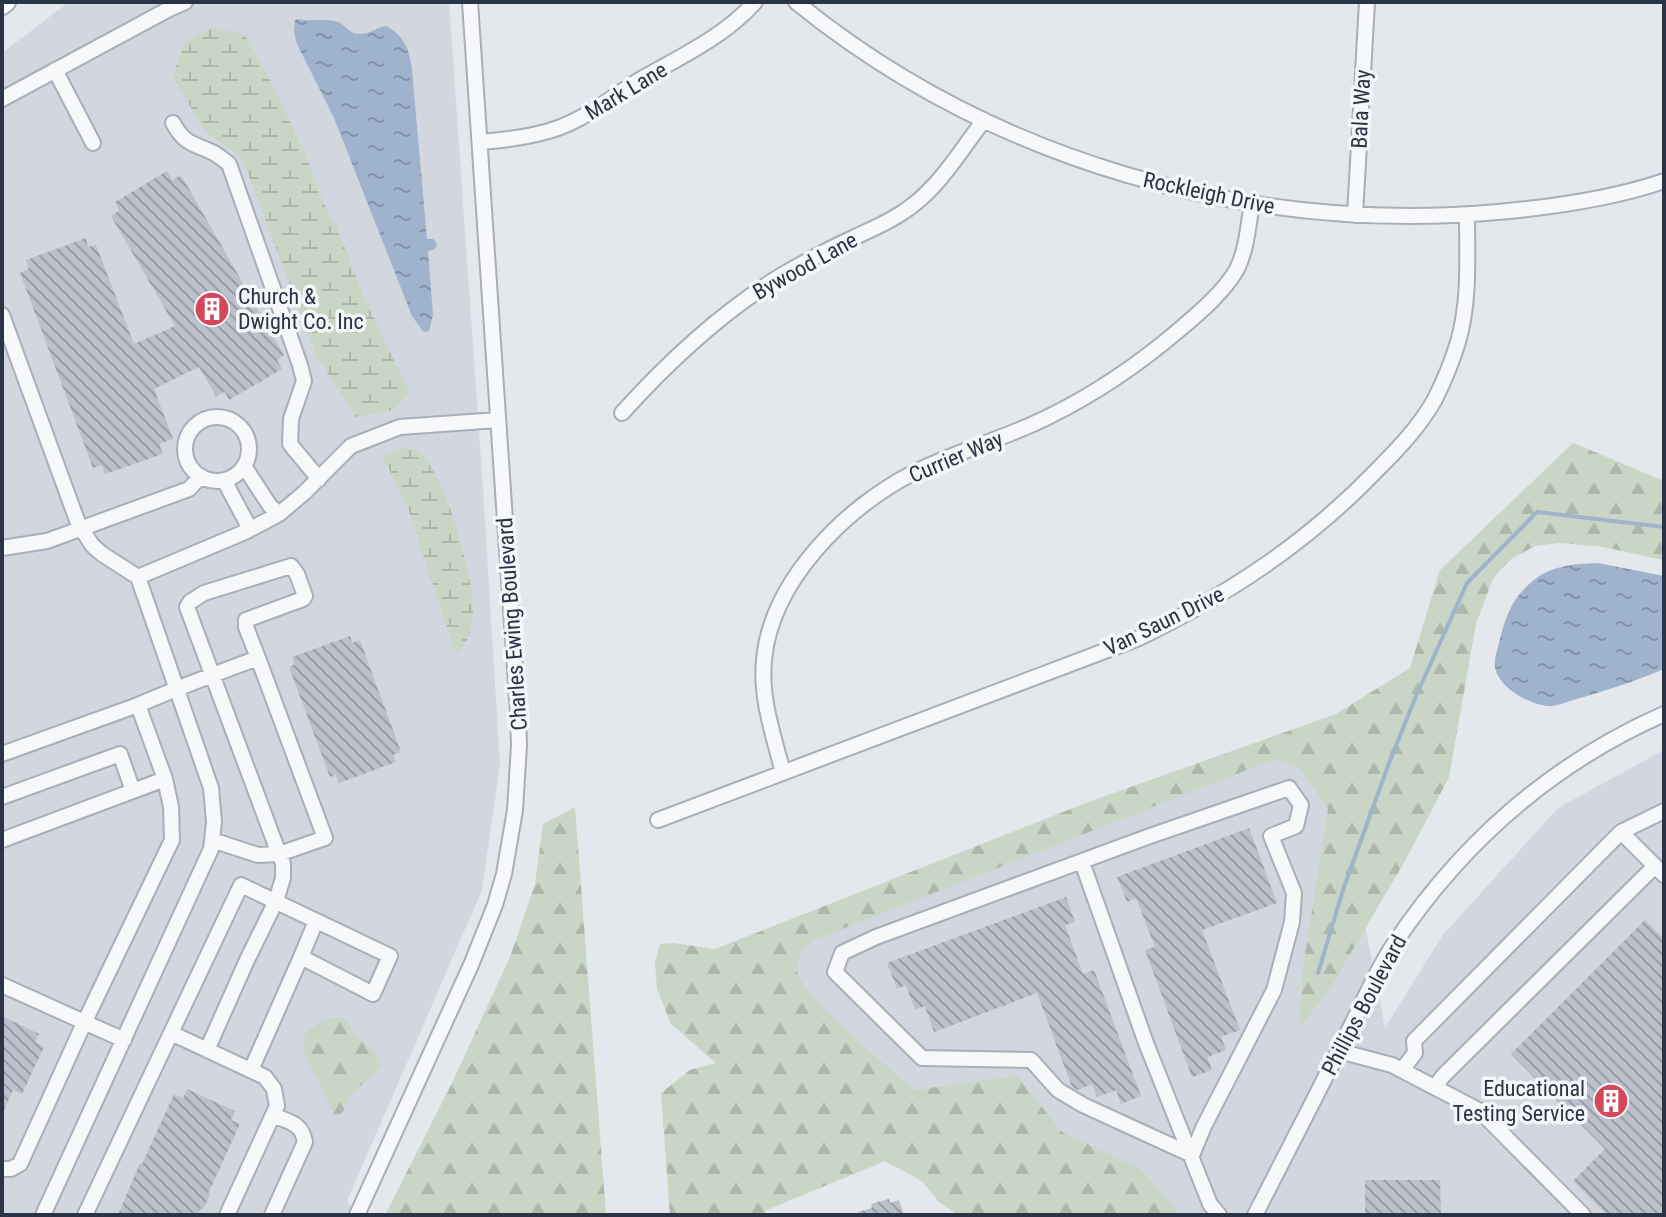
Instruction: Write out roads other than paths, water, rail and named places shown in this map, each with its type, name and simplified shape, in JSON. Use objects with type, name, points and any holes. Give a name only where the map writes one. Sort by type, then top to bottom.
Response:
[{"type":"street","points":[[2,99],[185,2]]},
{"type":"street","name":"Charles Ewing Boulevard","points":[[357,1215],[484,935],[504,874],[518,778],[519,745],[470,2]]},
{"type":"street","name":"Mark Lane","points":[[480,142],[525,137],[576,121],[721,33],[755,2]]},
{"type":"street","name":"Rockleigh Drive","points":[[796,2],[893,71],[984,120],[1094,165],[1192,193],[1252,204],[1355,215],[1467,215],[1566,204],[1664,181]]},
{"type":"street","name":"Bala Way","points":[[1355,215],[1367,2]]},
{"type":"street","points":[[55,70],[93,143]]},
{"type":"street","name":"Bywood Lane","points":[[622,413],[660,371],[737,305],[813,258],[887,223],[910,208],[939,179],[984,120]]},
{"type":"street","points":[[173,123],[180,137],[216,154],[229,164],[304,381],[291,419],[290,444],[319,479]]},
{"type":"street","name":"Currier Way","points":[[783,773],[766,709],[764,660],[768,634],[776,612],[807,562],[855,512],[892,485],[943,459],[1048,417],[1086,397],[1158,348],[1193,318],[1235,272],[1243,251],[1252,204]]},
{"type":"street","name":"Van Saun Drive","points":[[658,820],[1139,638],[1232,589],[1276,559],[1357,492],[1420,423],[1434,399],[1449,370],[1465,307],[1467,215]]},
{"type":"street","points":[[2,315],[81,529],[102,554],[138,577],[211,788],[214,822],[211,849],[43,1215]]},
{"type":"street","points":[[210,417],[231,420],[240,426],[249,446],[244,466],[224,480],[201,476],[187,459],[185,448],[192,428],[210,417]]},
{"type":"street","points":[[138,577],[279,514],[351,446],[400,427],[498,420]]},
{"type":"street","points":[[244,466],[270,506],[279,514]]},
{"type":"street","points":[[2,548],[47,541],[81,529],[189,489],[201,476]]},
{"type":"street","points":[[224,480],[250,529]]},
{"type":"street","points":[[207,1050],[276,901],[283,878],[283,863],[279,854],[187,607],[204,593],[291,566],[305,596],[303,599],[246,620],[246,627],[325,838],[279,854],[258,855],[212,840]]},
{"type":"street","points":[[2,754],[258,658]]},
{"type":"street","points":[[2,1169],[11,1169],[20,1164],[172,840],[171,807],[165,779],[138,705]]},
{"type":"street","name":"Phillips Boulevard","points":[[1255,1215],[1393,945],[1449,872],[1505,814],[1544,782],[1630,729],[1664,714]]},
{"type":"street","points":[[2,797],[120,754],[133,791]]},
{"type":"street","points":[[2,840],[165,779]]},
{"type":"street","points":[[1289,788],[1301,805],[1296,826],[1271,836],[1294,893],[1292,922],[1274,990],[1192,1155],[1071,1098],[1058,1090],[1031,1060],[922,1058],[835,972],[842,953],[876,937],[1289,788]]},
{"type":"street","points":[[1402,1070],[1415,1053],[1414,1041],[1621,832],[1664,811]]},
{"type":"street","points":[[1435,1087],[1660,871],[1621,832]]},
{"type":"street","points":[[1082,862],[1146,1043],[1210,1204],[1219,1215]]},
{"type":"street","points":[[85,1215],[241,885],[390,956],[373,994],[301,957]]},
{"type":"street","points":[[251,1070],[316,921]]},
{"type":"street","points":[[2,985],[124,1040]]},
{"type":"street","points":[[171,1033],[265,1077],[274,1089],[277,1106],[227,1215]]},
{"type":"street","points":[[1339,1051],[1392,1065],[1480,1111],[1583,1215]]},
{"type":"street","points":[[272,1215],[305,1142],[300,1128],[273,1115]]},
{"type":"water","points":[[295,20],[338,22],[357,34],[386,26],[402,39],[408,50],[427,239],[433,239],[437,246],[428,251],[433,315],[429,331],[422,330],[412,316],[334,118],[297,44],[294,32]]},
{"type":"water","points":[[1598,563],[1664,576],[1664,669],[1556,705],[1539,705],[1523,698],[1508,688],[1495,667],[1510,608],[1526,587],[1548,571],[1564,566]]},
{"type":"waterway","points":[[1318,973],[1343,890],[1389,763],[1467,583],[1537,512],[1664,527]]},
{"type":"place","name":"Church & Dwight Co. Inc","points":[[212,309]]},
{"type":"place","name":"Educational Testing Service","points":[[1611,1101]]}]
